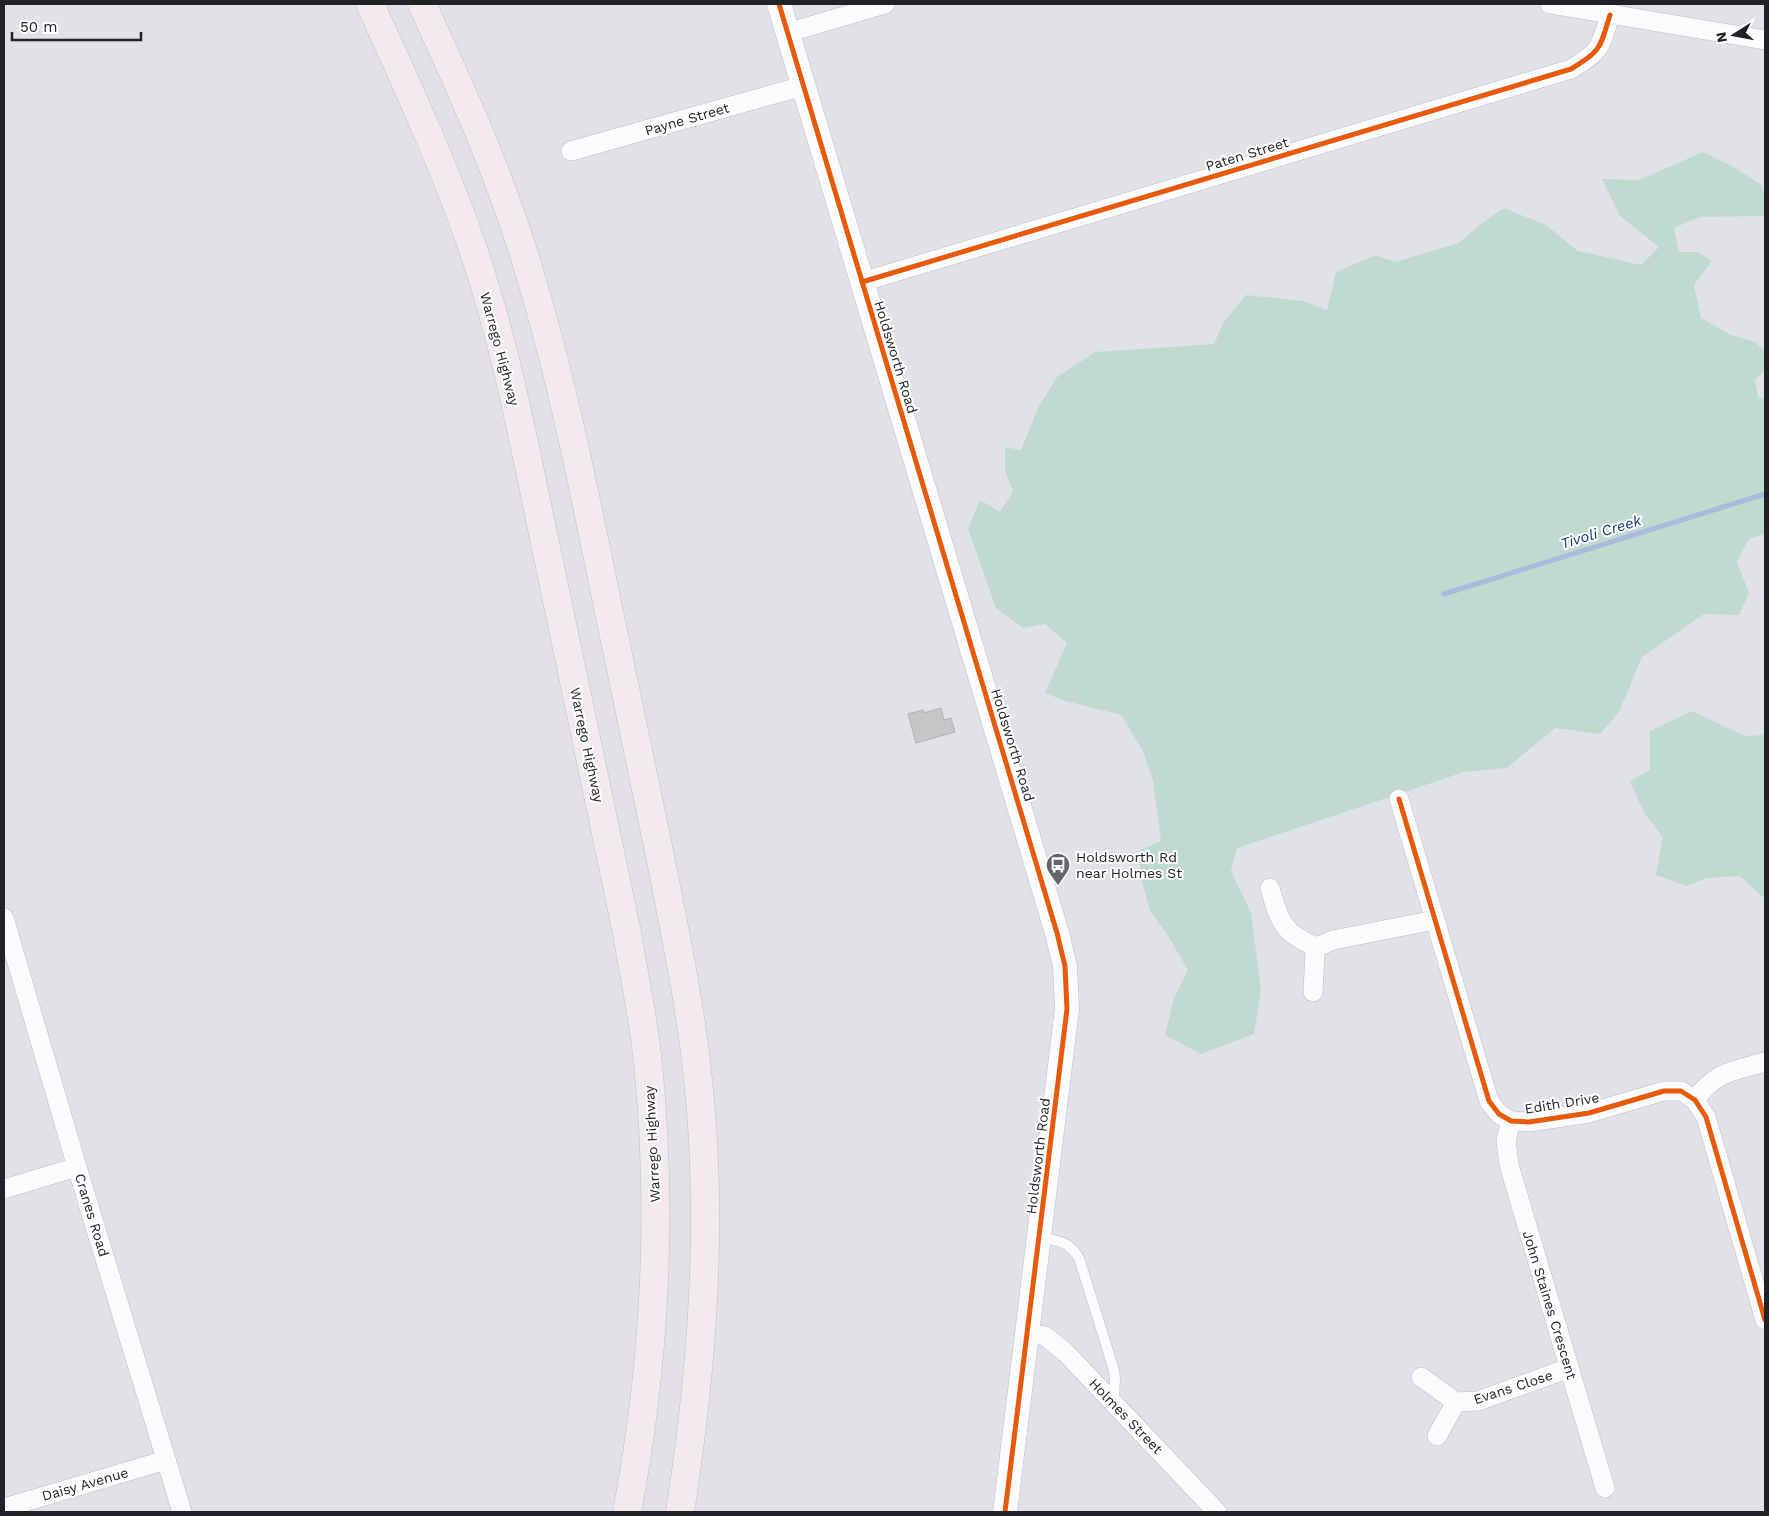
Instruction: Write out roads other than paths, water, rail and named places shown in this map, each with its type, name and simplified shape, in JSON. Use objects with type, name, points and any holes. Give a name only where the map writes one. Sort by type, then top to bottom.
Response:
[{"type":"highway","name":"Warrego Highway","points":[[370,4],[417,107],[446,178],[472,247],[493,315],[509,377],[628,942],[648,1063],[655,1176],[651,1345],[636,1461],[627,1512]]},
{"type":"highway","points":[[422,4],[482,139],[504,196],[529,269],[552,352],[614,637],[688,1001],[698,1073],[703,1151],[705,1232],[699,1366],[691,1440],[680,1512]]},
{"type":"highway","points":[[610,1512],[616,1486],[636,1461]]},
{"type":"street","name":"Holdsworth Road","points":[[779,4],[1057,933],[1065,966],[1067,1009],[1005,1512]]},
{"type":"street","points":[[788,33],[885,4]]},
{"type":"street","points":[[1550,4],[1765,40]]},
{"type":"street","name":"Paten Street","points":[[862,282],[1572,69],[1590,58],[1600,46],[1610,14]]},
{"type":"street","name":"Payne Street","points":[[571,151],[803,86]]},
{"type":"street","name":"Edith Drive","points":[[1399,799],[1489,1101],[1499,1114],[1511,1121],[1529,1122],[1589,1113],[1664,1091],[1681,1091],[1695,1100]]},
{"type":"street","points":[[1270,888],[1277,913],[1286,928],[1296,937],[1317,947]]},
{"type":"street","name":"Cranes Road","points":[[4,918],[77,1167],[182,1512]]},
{"type":"street","points":[[1313,992],[1315,952],[1317,947],[1333,940],[1435,920]]},
{"type":"street","points":[[1765,1062],[1724,1073],[1706,1085],[1695,1100],[1706,1117],[1765,1320]]},
{"type":"street","name":"John Staines Crescent","points":[[1511,1121],[1506,1140],[1508,1165],[1605,1488]]},
{"type":"street","points":[[4,1189],[77,1167]]},
{"type":"street","name":"Holmes Street","points":[[1028,1333],[1044,1336],[1056,1344],[1217,1512]]},
{"type":"street","name":"Evans Close","points":[[1421,1377],[1456,1402],[1478,1400],[1569,1368]]},
{"type":"street","name":"Evans Close","points":[[1438,1436],[1456,1402]]},
{"type":"street","name":"Daisy Avenue","points":[[4,1508],[166,1460]]},
{"type":"lane","points":[[1039,1237],[1067,1244],[1079,1258],[1113,1367],[1115,1377],[1114,1403]]},
{"type":"waterway","name":"Tivoli Creek","points":[[1444,594],[1765,494]]},
{"type":"place","name":"Holdsworth Rd near Holmes St","points":[[1058,886]]}]
